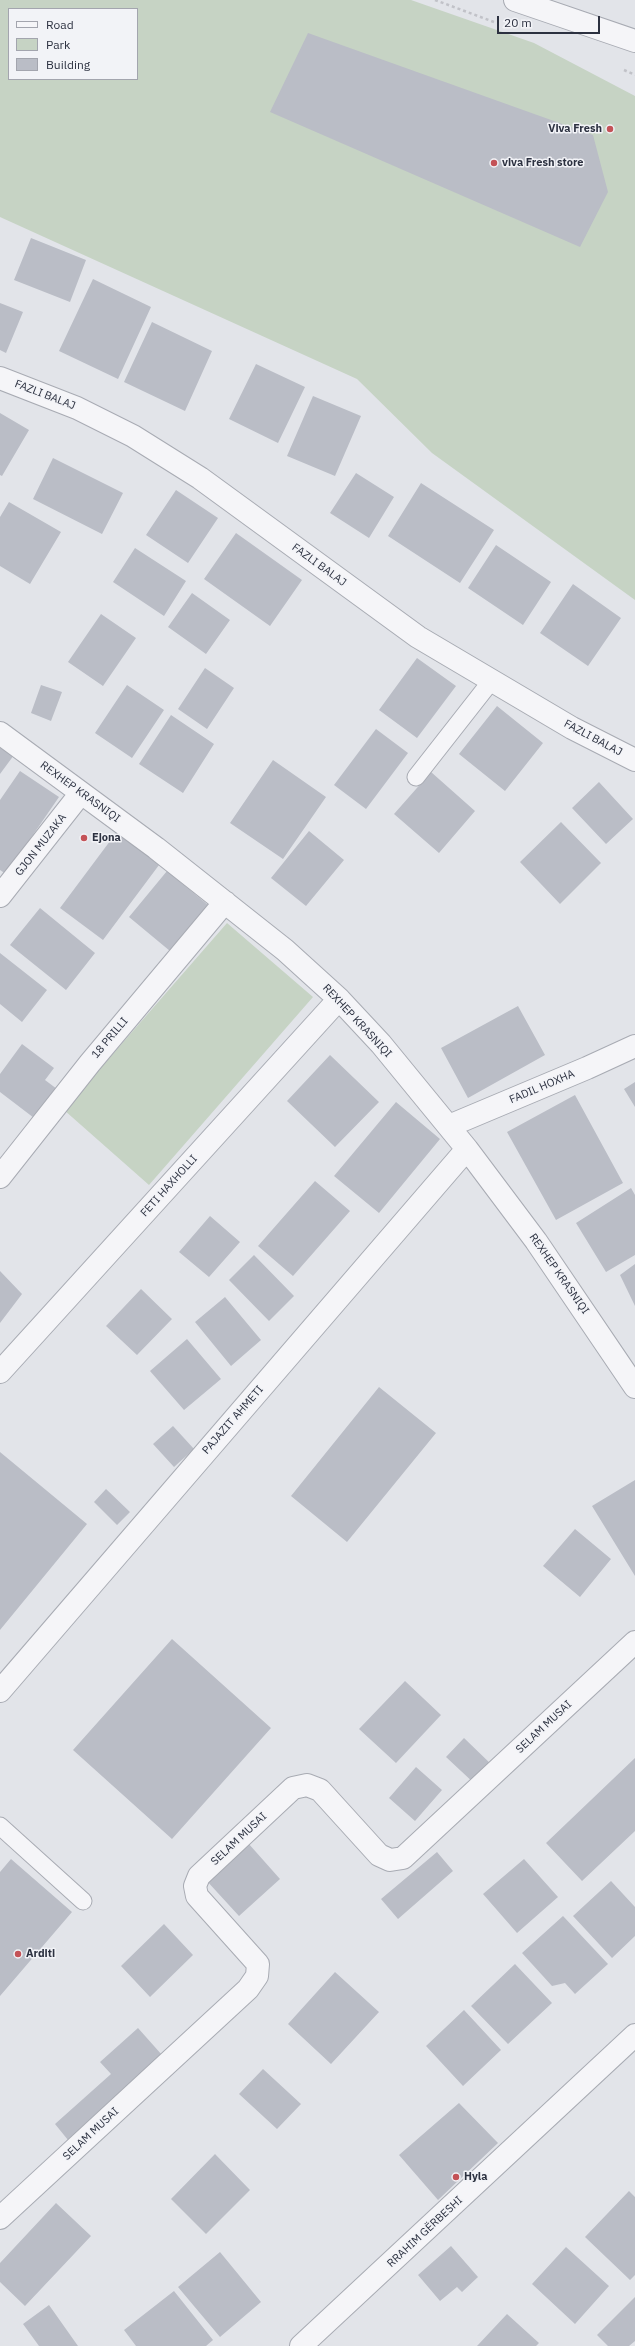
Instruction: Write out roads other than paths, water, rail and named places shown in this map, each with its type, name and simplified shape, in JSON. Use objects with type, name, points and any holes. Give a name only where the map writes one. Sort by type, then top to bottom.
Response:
[{"type":"street","points":[[515,0],[635,41]]},
{"type":"street","name":"FAZLI BALAJ","points":[[0,378],[77,408],[133,436],[200,478],[418,637],[572,728],[635,760]]},
{"type":"street","name":"REXHEP KRASNIQI","points":[[0,733],[225,902],[285,950],[339,999],[381,1044],[466,1149],[536,1241],[635,1386]]},
{"type":"street","name":"GJON MUZAKA","points":[[0,896],[81,793]]},
{"type":"street","name":"18 PRILLI","points":[[0,1177],[90,1063],[225,902]]},
{"type":"street","name":"FETI HAXHOLLI","points":[[0,1372],[339,999]]},
{"type":"street","name":"FADIL HOXHA","points":[[448,1126],[587,1068],[635,1046]]},
{"type":"street","name":"PAJAZIT AHMETI","points":[[0,1691],[466,1149]]},
{"type":"street","name":"SELAM MUSAI","points":[[0,2218],[248,1989],[257,1976],[258,1964],[197,1896],[195,1886],[199,1876],[293,1788],[307,1785],[320,1790],[379,1855],[390,1860],[403,1858],[635,1642]]},
{"type":"street","name":"RRAHIM GËRBESHI","points":[[301,2346],[635,2035]]},
{"type":"lane","points":[[416,777],[492,680]]},
{"type":"lane","points":[[0,1826],[83,1901]]},
{"type":"place","name":"Viva Fresh","points":[[610,129]]},
{"type":"place","name":"viva Fresh store","points":[[494,163]]},
{"type":"place","name":"Ejona","points":[[84,838]]},
{"type":"place","name":"Arditi","points":[[18,1954]]},
{"type":"place","name":"Hyla","points":[[456,2177]]}]
